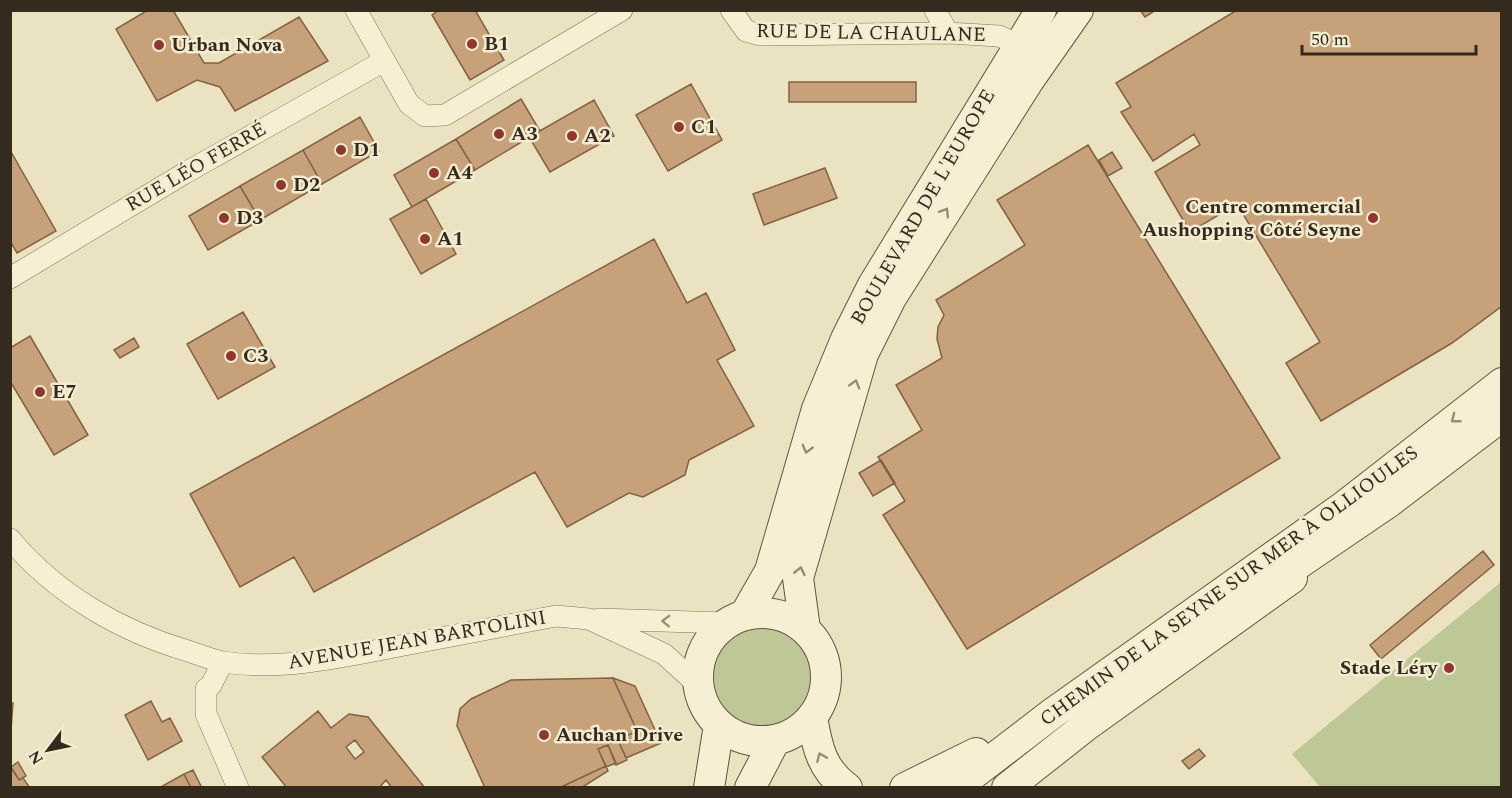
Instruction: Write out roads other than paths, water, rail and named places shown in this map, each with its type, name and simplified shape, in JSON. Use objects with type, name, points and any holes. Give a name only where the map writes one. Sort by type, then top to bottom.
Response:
[{"type":"street","points":[[356,10],[409,104],[425,116],[445,115],[622,10]]},
{"type":"street","name":"RUE DE LA CHAULANE","points":[[731,10],[746,31],[760,35],[948,33],[999,36],[1018,45]]},
{"type":"street","points":[[935,10],[948,33]]},
{"type":"street","name":"BOULEVARD DE L'EUROPE","points":[[735,618],[770,571],[818,409],[846,339],[873,285],[1041,10]]},
{"type":"street","name":"BOULEVARD DE L'EUROPE","points":[[805,628],[798,579],[863,354],[891,298],[1072,15]]},
{"type":"street","points":[[1018,45],[1042,63]]},
{"type":"street","name":"RUE LÉO FERRÉ","points":[[10,278],[185,173],[384,61]]},
{"type":"street","name":"CHEMIN DE LA SEYNE SUR MER À OLLIOULES","points":[[955,788],[1053,713],[1342,507],[1502,383]]},
{"type":"street","name":"CHEMIN DE LA SEYNE SUR MER À OLLIOULES","points":[[977,788],[1131,678],[1389,502],[1502,416]]},
{"type":"street","points":[[1006,788],[1087,725],[1351,535],[1389,502]]},
{"type":"street","name":"AVENUE JEAN BARTOLINI","points":[[10,539],[30,562],[76,598],[117,623],[156,642],[223,662],[277,664],[350,656],[556,616],[589,619],[664,654],[697,684]]},
{"type":"street","points":[[589,619],[735,618],[777,614],[805,628],[816,642],[826,672],[821,701],[812,717],[790,735],[775,740],[745,739],[719,725],[708,713],[697,684],[702,650],[712,635],[735,618]]},
{"type":"street","points":[[223,662],[211,685],[206,689],[206,714],[238,788]]},
{"type":"street","points":[[905,788],[1053,713]]},
{"type":"street","points":[[812,717],[817,748],[824,765],[834,778],[847,788]]},
{"type":"street","points":[[709,788],[719,725]]},
{"type":"street","points":[[750,788],[775,740]]},
{"type":"place","name":"B1","points":[[472,44]]},
{"type":"place","name":"Urban Nova","points":[[159,45]]},
{"type":"place","name":"C1","points":[[679,127]]},
{"type":"place","name":"A3","points":[[499,134]]},
{"type":"place","name":"A2","points":[[572,136]]},
{"type":"place","name":"D1","points":[[341,150]]},
{"type":"place","name":"A4","points":[[434,173]]},
{"type":"place","name":"D2","points":[[281,185]]},
{"type":"place","name":"D3","points":[[224,218]]},
{"type":"place","name":"Centre commercial Aushopping Côté Seyne","points":[[1373,218]]},
{"type":"place","name":"A1","points":[[425,239]]},
{"type":"place","name":"C3","points":[[231,356]]},
{"type":"place","name":"E7","points":[[40,392]]},
{"type":"place","name":"Stade Léry","points":[[1449,668]]},
{"type":"place","name":"Auchan Drive","points":[[544,735]]}]
